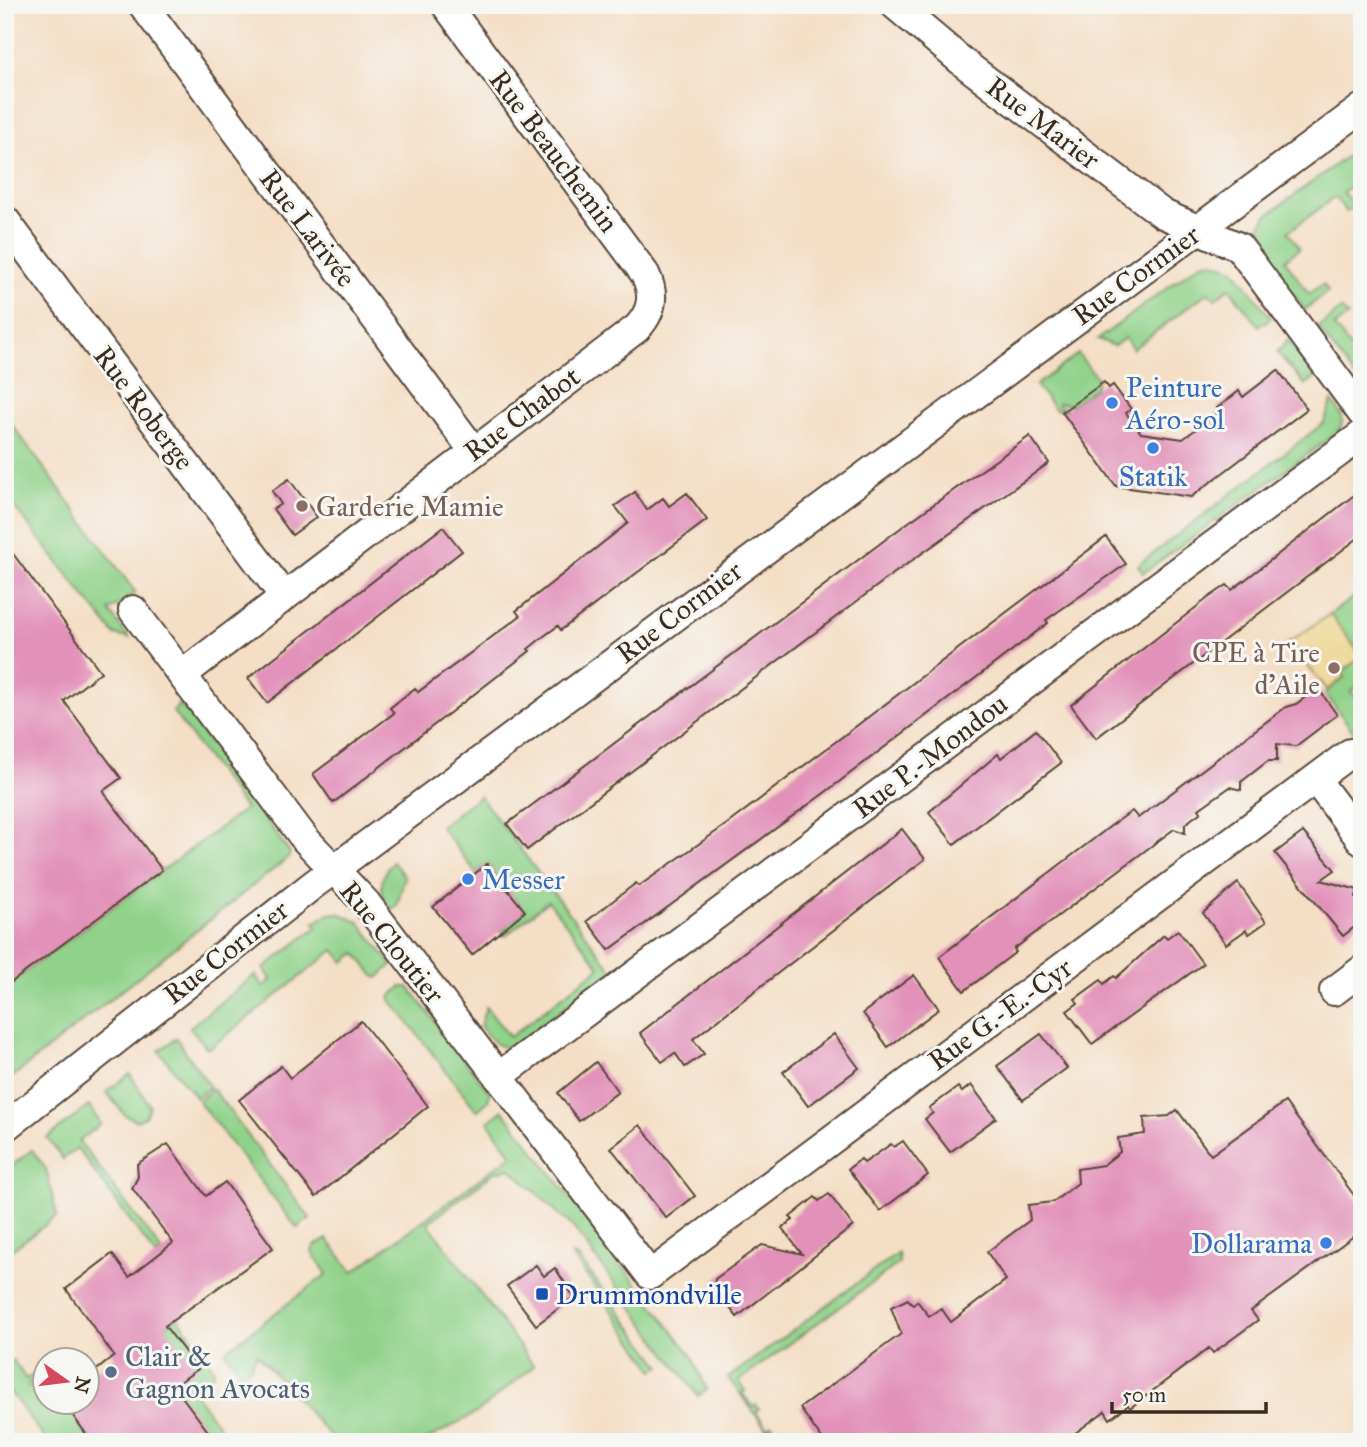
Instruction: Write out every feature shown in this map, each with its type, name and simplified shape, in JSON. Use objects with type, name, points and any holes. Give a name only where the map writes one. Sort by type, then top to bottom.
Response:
[{"type":"street","name":"Rue Larivée","points":[[143,5],[473,450]]},
{"type":"street","name":"Rue Beauchemin","points":[[446,5],[645,274],[652,301]]},
{"type":"street","name":"Rue Marier","points":[[895,5],[965,64],[1163,214],[1243,250],[1362,413]]},
{"type":"street","name":"Rue Cormier","points":[[5,1127],[74,1069],[333,870],[1362,108]]},
{"type":"street","name":"Rue Roberge","points":[[5,220],[283,595]]},
{"type":"street","name":"Rue Chabot","points":[[183,674],[473,450],[637,328],[646,319],[652,301]]},
{"type":"street","name":"Rue P.-Mondou","points":[[498,1077],[1362,435]]},
{"type":"street","name":"Rue Cloutier","points":[[133,610],[305,839],[366,903],[650,1275]]},
{"type":"street","name":"Rue G.-E.-Cyr","points":[[650,1275],[1350,753]]},
{"type":"street","points":[[1316,779],[1362,841]]},
{"type":"street","points":[[1334,991],[1362,970]]},
{"type":"green space","points":[[1362,145],[1362,178],[1343,192],[1354,207],[1346,212],[1335,197],[1288,232],[1300,248],[1285,260],[1309,294],[1323,284],[1328,291],[1305,310],[1264,254],[1259,239],[1261,225],[1266,216]]},
{"type":"green space","points":[[1211,261],[1234,269],[1271,318],[1259,326],[1229,288],[1215,299],[1208,292],[1133,349],[1125,338],[1114,346],[1098,339],[1201,263]]},
{"type":"green space","points":[[1341,309],[1348,316],[1334,326],[1362,363],[1362,386],[1318,328]]},
{"type":"green space","points":[[1288,340],[1315,378],[1305,385],[1277,352]]},
{"type":"green space","points":[[1078,354],[1097,378],[1095,388],[1072,405],[1058,403],[1059,407],[1067,409],[1056,410],[1036,385]]},
{"type":"green space","points":[[1332,401],[1342,417],[1337,433],[1143,573],[1138,565],[1324,423]]},
{"type":"green space","points":[[5,415],[136,593],[109,611],[129,638],[115,635],[5,495]]},
{"type":"green space","points":[[1354,597],[1362,608],[1362,656],[1330,614]]},
{"type":"green space","points":[[1362,657],[1362,683],[1351,691],[1362,705],[1360,741],[1325,693],[1345,677],[1342,672]]},
{"type":"green space","points":[[180,703],[290,853],[289,857],[5,1083],[5,987],[245,809],[173,712]]},
{"type":"green space","points":[[480,796],[613,971],[513,1046],[507,1047],[497,1045],[480,1026],[486,1007],[510,1037],[600,967],[548,901],[505,936],[501,931],[525,911],[487,864],[476,873],[440,826]]},
{"type":"green space","points":[[393,862],[405,877],[397,905],[391,910],[384,898],[382,886],[385,874]]},
{"type":"green space","points":[[338,913],[359,922],[392,965],[378,978],[356,953],[344,962],[334,950],[210,1048],[206,1047],[190,1027],[255,975],[263,986],[271,980],[264,968],[317,927],[314,923],[328,914]]},
{"type":"green space","points":[[401,987],[409,987],[490,1093],[488,1101],[477,1111],[391,1000],[390,997]]},
{"type":"green space","points":[[176,1038],[210,1087],[196,1098],[159,1051]]},
{"type":"green space","points":[[130,1074],[150,1106],[145,1117],[137,1121],[125,1115],[106,1092]]},
{"type":"green space","points":[[213,1089],[310,1218],[297,1228],[198,1101]]},
{"type":"green space","points":[[89,1106],[101,1124],[79,1141],[162,1251],[156,1256],[77,1148],[63,1159],[47,1138]]},
{"type":"green space","points":[[503,1110],[692,1356],[707,1390],[698,1396],[572,1226],[510,1168],[495,1172],[428,1223],[534,1366],[478,1412],[423,1442],[340,1442],[332,1438],[257,1354],[250,1368],[242,1375],[225,1351],[327,1274],[312,1252],[314,1246],[327,1239],[353,1272],[512,1155],[488,1122]]},
{"type":"green space","points":[[32,1150],[46,1169],[57,1216],[5,1255],[5,1171]]},
{"type":"green space","points":[[898,1253],[899,1263],[739,1381],[745,1391],[742,1393],[753,1407],[756,1405],[759,1409],[756,1412],[768,1428],[772,1425],[776,1430],[772,1433],[776,1442],[728,1378]]},
{"type":"green space","points":[[572,1255],[578,1257],[661,1366],[654,1370]]},
{"type":"green space","points":[[178,1317],[214,1369],[209,1382],[195,1394],[220,1428],[217,1433],[223,1442],[199,1442],[174,1386],[165,1326]]},
{"type":"green space","points":[[13,1360],[26,1379],[32,1376],[32,1383],[29,1382],[28,1386],[32,1387],[32,1416],[73,1416],[92,1442],[47,1442],[5,1385],[5,1366]]},
{"type":"sand","points":[[1330,614],[1362,657],[1342,671],[1345,676],[1328,690],[1288,643]]},
{"type":"building","points":[[1278,370],[1307,409],[1191,497],[1116,486],[1062,412],[1104,382],[1109,388],[1113,385],[1131,409],[1126,413],[1141,433],[1183,439],[1220,411],[1217,408],[1239,391],[1243,397]]},
{"type":"building","points":[[1030,436],[1049,463],[893,574],[527,850],[507,824],[906,524]]},
{"type":"building","points":[[289,479],[317,517],[292,535],[273,509],[281,504],[272,491]]},
{"type":"building","points":[[1362,489],[1362,535],[1096,738],[1071,705],[1208,598],[1227,585],[1232,590]]},
{"type":"building","points":[[635,492],[647,510],[663,498],[669,506],[687,493],[707,520],[561,630],[558,626],[544,636],[528,649],[530,651],[333,803],[313,774],[394,713],[390,708],[415,688],[418,692],[520,616],[516,611],[628,523],[615,506]]},
{"type":"building","points":[[443,527],[462,551],[267,703],[248,678]]},
{"type":"building","points":[[1106,537],[1126,564],[1046,620],[1048,623],[823,794],[609,950],[587,921],[636,883],[639,886],[727,824]]},
{"type":"building","points":[[5,543],[101,672],[64,701],[121,778],[103,791],[162,870],[5,987]]},
{"type":"building","points":[[1318,688],[1337,715],[1296,746],[1277,744],[1277,761],[1268,761],[1241,782],[1241,790],[1230,787],[1199,809],[1201,812],[1185,824],[1185,833],[1174,829],[1014,949],[1016,952],[964,991],[939,957],[1112,825],[1132,811],[1138,818],[1286,707],[1296,704]]},
{"type":"building","points":[[1036,730],[1061,763],[954,844],[929,812],[998,754],[1001,758]]},
{"type":"building","points":[[902,829],[925,859],[693,1039],[704,1054],[685,1067],[675,1053],[662,1062],[640,1033]]},
{"type":"building","points":[[1303,832],[1335,870],[1321,880],[1358,890],[1356,897],[1362,904],[1362,921],[1343,936],[1275,853]]},
{"type":"building","points":[[487,864],[525,911],[472,955],[433,907]]},
{"type":"building","points":[[1238,883],[1266,922],[1249,934],[1246,930],[1226,944],[1203,913]]},
{"type":"building","points":[[1178,930],[1203,964],[1092,1044],[1067,1011],[1078,1003],[1075,999],[1101,980],[1104,984],[1114,976],[1116,978],[1164,935],[1167,938]]},
{"type":"building","points":[[914,975],[939,1009],[888,1047],[863,1013]]},
{"type":"building","points":[[361,1021],[428,1106],[316,1197],[239,1100],[281,1066],[290,1078]]},
{"type":"building","points":[[834,1034],[859,1068],[808,1106],[783,1072]]},
{"type":"building","points":[[1041,1034],[1067,1068],[1023,1100],[997,1066]]},
{"type":"building","points":[[596,1062],[618,1092],[579,1121],[558,1093]]},
{"type":"building","points":[[971,1085],[996,1118],[950,1152],[925,1119],[933,1113],[929,1108],[958,1087],[962,1092]]},
{"type":"building","points":[[1285,1102],[1362,1206],[1362,1230],[1251,1311],[1258,1320],[1213,1353],[1209,1348],[1130,1408],[1128,1405],[1110,1419],[1105,1411],[1063,1442],[824,1442],[800,1408],[901,1334],[891,1307],[908,1299],[913,1305],[917,1301],[929,1316],[941,1308],[951,1322],[1006,1280],[987,1252],[1030,1220],[1028,1205],[1053,1202],[1078,1183],[1077,1169],[1103,1165],[1120,1152],[1118,1138],[1145,1134],[1144,1118],[1169,1116],[1177,1110],[1211,1155]]},
{"type":"building","points":[[640,1125],[695,1196],[666,1218],[611,1148]]},
{"type":"building","points":[[903,1141],[928,1175],[880,1211],[848,1169],[861,1159],[864,1163],[891,1144],[894,1147]]},
{"type":"building","points":[[168,1144],[206,1196],[225,1182],[273,1248],[165,1326],[198,1369],[174,1386],[210,1434],[199,1442],[92,1442],[73,1416],[102,1416],[102,1366],[114,1356],[66,1289],[112,1254],[129,1277],[173,1243],[132,1188],[138,1177],[137,1164]]},
{"type":"building","points":[[829,1194],[853,1226],[737,1317],[714,1287],[715,1279],[762,1245],[802,1254],[782,1228],[793,1220],[790,1217],[815,1197],[819,1201]]},
{"type":"building","name":"Drummondville","points":[[536,1265],[544,1276],[555,1268],[574,1297],[536,1325],[507,1286]]},
{"type":"place","name":"Peinture Aéro-sol","points":[[1112,403]]},
{"type":"place","name":"Statik","points":[[1153,448]]},
{"type":"place","name":"Garderie Mamie","points":[[302,506]]},
{"type":"place","name":"CPE à Tire d'Aile","points":[[1334,668]]},
{"type":"place","name":"Messer","points":[[468,879]]},
{"type":"place","name":"Dollarama","points":[[1326,1243]]},
{"type":"place","name":"Drummondville","points":[[542,1294]]},
{"type":"place","name":"Clair & Gagnon Avocats","points":[[111,1372]]}]
